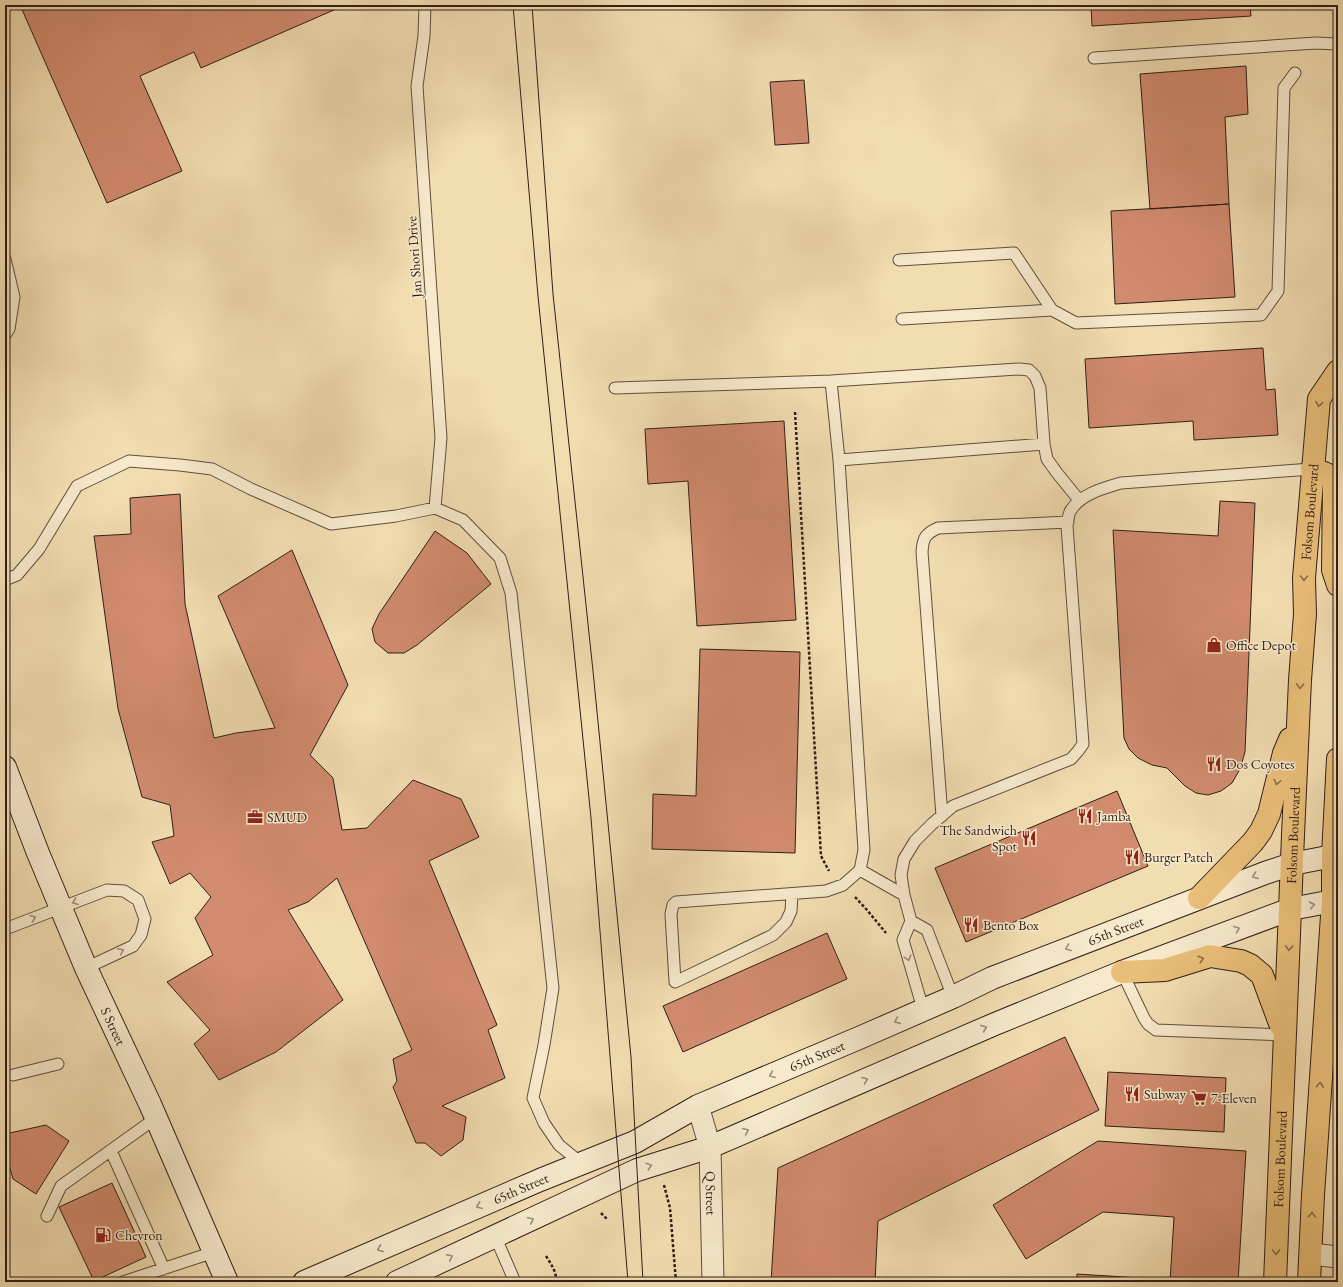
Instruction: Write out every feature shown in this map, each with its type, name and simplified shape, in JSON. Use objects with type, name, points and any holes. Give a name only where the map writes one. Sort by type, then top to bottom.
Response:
[{"type":"main road","name":"Folsom Boulevard","points":[[1275,1282],[1298,719],[1305,614],[1304,578],[1319,399],[1338,371]]},
{"type":"main road","points":[[1312,470],[1328,474],[1332,477],[1334,482],[1333,570],[1338,585]]},
{"type":"main road","points":[[1199,898],[1253,842],[1261,831],[1269,814],[1284,753],[1298,719]]},
{"type":"main road","points":[[1309,1282],[1313,1195],[1336,900],[1335,855],[1338,759]]},
{"type":"main road","name":"S Street","points":[[5,767],[86,968],[156,1118],[227,1282]]},
{"type":"main road","name":"65th Street","points":[[304,1282],[581,1163],[635,1142],[698,1106],[859,1038],[953,997],[992,978],[1199,898],[1292,864],[1335,855]]},
{"type":"main road","points":[[397,1282],[637,1170],[710,1147],[984,1028],[1122,972],[1290,909],[1336,900]]},
{"type":"main road","points":[[1122,972],[1165,970],[1210,956],[1241,961],[1250,965],[1262,975],[1284,1035]]},
{"type":"street","name":"Q Street","points":[[698,1106],[710,1147],[713,1282]]},
{"type":"street","points":[[1310,1254],[1338,1257]]},
{"type":"lane","name":"Jan Shori Drive","points":[[425,5],[424,36],[417,86],[441,438],[435,508]]},
{"type":"lane","points":[[1094,58],[1316,43],[1338,44]]},
{"type":"lane","points":[[899,260],[1014,253],[1052,310],[1076,323],[1261,315],[1278,291],[1284,88],[1295,73]]},
{"type":"lane","points":[[5,259],[14,297],[9,329],[5,335]]},
{"type":"lane","points":[[902,319],[1052,310]]},
{"type":"lane","points":[[615,388],[831,381],[1019,369],[1029,370],[1035,376],[1040,388],[1044,444],[1047,459],[1080,500]]},
{"type":"lane","points":[[792,894],[791,911],[786,922],[773,935],[675,982],[671,914],[673,905],[676,902],[826,891],[843,885],[860,870],[864,850],[839,460],[831,381]]},
{"type":"lane","points":[[839,460],[1044,444]]},
{"type":"lane","points":[[5,580],[17,575],[39,549],[76,486],[129,461],[212,469],[251,489],[331,524],[396,516],[435,508],[463,520],[500,558],[511,593],[554,988],[534,1098],[544,1122],[559,1145],[581,1163]]},
{"type":"lane","points":[[923,1009],[903,940],[911,921],[904,896],[901,875],[904,859],[915,841],[953,806],[1071,759],[1083,744],[1067,526],[1070,511],[1080,500],[1101,489],[1121,483],[1312,470]]},
{"type":"lane","points":[[942,816],[922,542],[928,533],[938,528],[1068,522]]},
{"type":"lane","points":[[860,870],[904,896]]},
{"type":"lane","points":[[5,929],[107,890],[124,891],[138,900],[144,919],[141,935],[133,946],[86,968]]},
{"type":"lane","points":[[911,921],[927,930],[953,997]]},
{"type":"lane","points":[[1122,972],[1144,1018],[1148,1024],[1156,1030],[1284,1035]]},
{"type":"lane","points":[[13,1075],[58,1064]]},
{"type":"lane","points":[[47,1216],[61,1186],[156,1118]]},
{"type":"lane","points":[[110,1151],[164,1268]]},
{"type":"lane","points":[[495,1236],[515,1282]]},
{"type":"lane","points":[[123,1282],[214,1252]]},
{"type":"path","points":[[794,412],[821,856],[830,872],[867,910],[886,934]]},
{"type":"path","points":[[659,1163],[670,1208],[676,1282]]},
{"type":"path","points":[[601,1212],[608,1220]]},
{"type":"path","points":[[546,1256],[553,1268],[556,1282]]},
{"type":"building","points":[[20,5],[343,6],[201,68],[194,52],[140,76],[182,171],[107,203]]},
{"type":"building","points":[[1091,5],[1250,5],[1251,16],[1092,26]]},
{"type":"building","points":[[1246,66],[1248,114],[1225,117],[1229,204],[1150,209],[1140,74]]},
{"type":"building","points":[[804,80],[809,143],[775,145],[770,82]]},
{"type":"building","points":[[1229,204],[1235,297],[1115,304],[1111,211]]},
{"type":"building","points":[[1263,348],[1266,390],[1275,389],[1278,435],[1194,440],[1193,421],[1089,428],[1085,359]]},
{"type":"building","points":[[784,421],[796,620],[697,626],[688,481],[648,484],[645,429]]},
{"type":"building","name":"SMUD","points":[[180,494],[185,604],[214,738],[236,733],[275,728],[218,596],[292,550],[348,685],[310,755],[333,778],[342,830],[367,828],[413,780],[461,799],[479,837],[429,861],[497,1025],[488,1030],[505,1078],[442,1106],[466,1117],[463,1140],[441,1156],[425,1143],[416,1143],[393,1087],[397,1081],[393,1059],[412,1050],[337,878],[308,902],[288,910],[343,1000],[276,1052],[219,1080],[194,1044],[210,1030],[167,982],[213,955],[195,918],[211,897],[190,873],[170,884],[152,842],[174,836],[170,805],[142,797],[118,709],[94,536],[131,534],[130,498]]},
{"type":"building","points":[[1220,501],[1255,503],[1245,752],[1240,769],[1232,783],[1221,791],[1208,795],[1196,793],[1185,786],[1167,768],[1152,765],[1138,758],[1129,749],[1124,738],[1113,530],[1218,536]]},
{"type":"building","points":[[435,531],[467,553],[491,584],[417,645],[404,653],[388,653],[375,642],[372,629],[379,614]]},
{"type":"building","points":[[700,649],[800,652],[795,853],[652,849],[653,794],[696,796]]},
{"type":"building","points":[[1117,791],[1148,866],[966,942],[935,868]]},
{"type":"building","points":[[827,933],[847,979],[683,1052],[663,1006]]},
{"type":"building","points":[[1065,1037],[1099,1110],[878,1221],[875,1282],[771,1282],[778,1168]]},
{"type":"building","points":[[1108,1072],[1226,1078],[1224,1132],[1105,1126]]},
{"type":"building","points":[[46,1125],[69,1141],[36,1194],[13,1179],[5,1151],[5,1134]]},
{"type":"building","points":[[1098,1141],[1246,1151],[1238,1282],[1170,1282],[1174,1217],[1103,1212],[1026,1259],[993,1205]]},
{"type":"building","points":[[112,1183],[146,1257],[94,1281],[59,1207]]},
{"type":"building","points":[[1077,1274],[1156,1279],[1156,1282],[1077,1282]]},
{"type":"tram line","points":[[513,5],[538,296],[591,818],[628,1282]]},
{"type":"tram line","points":[[532,5],[553,294],[593,671],[631,1057],[643,1282]]},
{"type":"place","name":"Office Depot","points":[[1214,645]]},
{"type":"place","name":"Dos Coyotes","points":[[1214,764]]},
{"type":"place","name":"Jamba","points":[[1085,816]]},
{"type":"place","name":"SMUD","points":[[255,817]]},
{"type":"place","name":"The Sandwich Spot","points":[[1029,838]]},
{"type":"place","name":"Burger Patch","points":[[1132,857]]},
{"type":"place","name":"Bento Box","points":[[971,925]]},
{"type":"place","name":"Subway","points":[[1132,1094]]},
{"type":"place","name":"7-Eleven","points":[[1199,1098]]},
{"type":"place","name":"Chevron","points":[[103,1235]]}]
